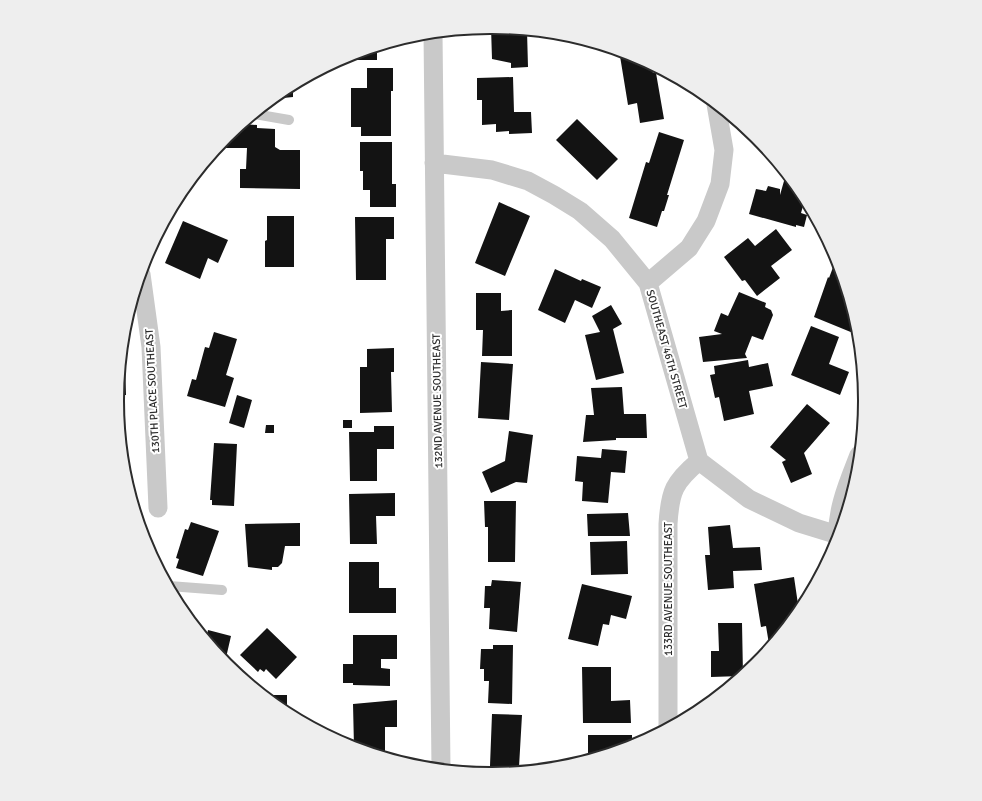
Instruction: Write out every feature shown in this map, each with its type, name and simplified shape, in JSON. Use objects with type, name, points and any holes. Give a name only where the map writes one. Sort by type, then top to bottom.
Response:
[{"type":"street","name":"132ND AVENUE SOUTHEAST","points":[[433,39],[441,764]]},
{"type":"street","points":[[648,283],[689,248],[706,220],[720,184],[724,150],[718,113]]},
{"type":"street","name":"SOUTHEAST 46TH STREET","points":[[434,163],[492,170],[528,181],[580,211],[612,240],[648,283],[699,461]]},
{"type":"street","name":"130TH PLACE SOUTHEAST","points":[[140,297],[139,310],[151,347],[158,508]]},
{"type":"street","points":[[699,461],[749,499],[799,523],[832,534]]},
{"type":"street","name":"133RD AVENUE SOUTHEAST","points":[[668,721],[669,504],[674,489],[682,476],[699,461]]},
{"type":"street","points":[[843,502],[847,487]]},
{"type":"lane","points":[[261,115],[289,120]]},
{"type":"lane","points":[[175,586],[222,590]]},
{"type":"building","points":[[491,34],[527,36],[528,67],[511,68],[511,63],[492,59]]},
{"type":"building","points":[[377,52],[377,60],[356,60]]},
{"type":"building","points":[[620,58],[656,74],[664,119],[640,123],[637,103],[628,105]]},
{"type":"building","points":[[367,68],[393,68],[393,91],[391,91],[391,136],[361,136],[361,127],[351,127],[351,88],[367,88]]},
{"type":"building","points":[[513,77],[514,112],[531,112],[532,133],[509,134],[509,131],[496,132],[496,124],[482,125],[482,100],[477,100],[477,78]]},
{"type":"building","points":[[293,92],[293,97],[284,98]]},
{"type":"building","points":[[577,119],[618,159],[597,180],[556,140]]},
{"type":"building","points":[[250,125],[257,125],[257,128],[275,129],[275,147],[280,150],[300,150],[300,189],[240,188],[240,169],[246,169],[247,148],[225,148]]},
{"type":"building","points":[[659,132],[684,140],[667,195],[669,195],[657,227],[629,218],[646,162],[649,163]]},
{"type":"building","points":[[360,142],[392,142],[392,184],[396,184],[396,207],[370,207],[370,190],[363,190],[363,171],[360,171]]},
{"type":"building","points":[[784,180],[802,208],[801,213],[807,215],[804,227],[796,225],[796,227],[749,214],[756,189],[766,191],[768,186],[780,189],[780,195]]},
{"type":"building","points":[[499,202],[530,216],[505,276],[475,263]]},
{"type":"building","points":[[267,216],[294,216],[294,267],[265,267]]},
{"type":"building","points":[[355,217],[394,217],[394,239],[386,239],[386,280],[356,280]]},
{"type":"building","points":[[183,221],[228,240],[218,263],[208,258],[200,279],[165,263]]},
{"type":"building","points":[[776,229],[792,250],[771,266],[780,278],[757,296],[745,280],[742,281],[724,257],[748,238],[755,246]]},
{"type":"building","points":[[833,268],[845,306],[850,332],[814,317],[828,277],[829,278]]},
{"type":"building","points":[[555,269],[581,281],[582,279],[601,287],[592,308],[575,300],[565,323],[538,310]]},
{"type":"building","points":[[739,292],[766,303],[765,307],[771,310],[773,315],[763,340],[752,336],[745,354],[747,358],[703,362],[699,337],[722,334],[714,331],[721,313],[728,316]]},
{"type":"building","points":[[476,293],[501,293],[501,311],[512,310],[512,356],[482,356],[483,330],[476,330]]},
{"type":"building","points":[[611,305],[622,324],[613,329],[624,373],[596,380],[585,335],[600,332],[592,316]]},
{"type":"building","points":[[811,326],[839,337],[829,364],[849,372],[840,395],[791,375]]},
{"type":"building","points":[[214,332],[237,339],[226,375],[234,378],[225,407],[187,396],[192,379],[196,380],[205,347],[209,348]]},
{"type":"building","points":[[394,348],[394,372],[391,372],[392,412],[360,413],[360,367],[367,367],[367,349]]},
{"type":"building","points":[[748,360],[749,367],[768,363],[773,386],[749,391],[754,414],[724,421],[719,397],[715,398],[710,375],[715,374],[714,366]]},
{"type":"building","points":[[481,362],[513,364],[509,420],[478,418]]},
{"type":"building","points":[[125,375],[126,395],[124,395]]},
{"type":"building","points":[[622,387],[624,414],[646,414],[647,438],[616,438],[616,440],[583,442],[586,415],[594,415],[591,388]]},
{"type":"building","points":[[237,395],[252,400],[244,428],[229,423]]},
{"type":"building","points":[[807,404],[830,423],[804,453],[812,474],[791,483],[782,462],[786,460],[770,447]]},
{"type":"building","points":[[343,420],[352,420],[352,428],[343,428]]},
{"type":"building","points":[[266,425],[274,425],[274,433],[265,433]]},
{"type":"building","points":[[374,426],[394,426],[394,449],[377,449],[377,481],[350,481],[349,432],[374,432]]},
{"type":"building","points":[[509,431],[533,435],[527,483],[516,482],[491,493],[482,472],[505,461]]},
{"type":"building","points":[[214,443],[237,444],[234,506],[212,505],[212,500],[210,500]]},
{"type":"building","points":[[602,449],[627,451],[625,473],[611,472],[608,503],[582,501],[583,482],[575,481],[577,456],[601,458]]},
{"type":"building","points":[[395,493],[395,516],[376,516],[377,544],[350,544],[349,494]]},
{"type":"building","points":[[484,501],[516,501],[515,562],[488,562],[488,527],[485,527]]},
{"type":"building","points":[[628,513],[630,536],[588,536],[587,514]]},
{"type":"building","points":[[191,522],[219,531],[203,576],[176,568],[179,559],[176,558],[185,529],[188,530]]},
{"type":"building","points":[[300,523],[300,546],[285,546],[282,563],[278,567],[272,567],[272,570],[248,567],[245,524]]},
{"type":"building","points":[[730,525],[733,548],[760,547],[762,570],[733,571],[734,588],[708,590],[705,555],[710,555],[708,527]]},
{"type":"building","points":[[627,541],[628,574],[591,575],[590,542]]},
{"type":"building","points":[[349,562],[379,562],[379,588],[396,588],[396,613],[349,613]]},
{"type":"building","points":[[794,577],[798,601],[768,640],[766,626],[761,627],[754,584]]},
{"type":"building","points":[[492,580],[521,582],[517,632],[489,629],[490,608],[484,608],[485,586],[491,586]]},
{"type":"building","points":[[582,584],[632,596],[626,619],[611,615],[609,625],[603,624],[598,646],[568,639]]},
{"type":"building","points":[[718,623],[742,623],[743,667],[733,676],[711,677],[711,651],[719,651]]},
{"type":"building","points":[[267,628],[297,657],[276,679],[266,669],[264,672],[260,669],[258,672],[240,655]]},
{"type":"building","points":[[208,630],[231,636],[227,654],[215,642],[207,633]]},
{"type":"building","points":[[353,635],[397,635],[397,659],[381,659],[381,668],[390,669],[390,686],[353,685],[353,683],[343,683],[343,664],[353,664]]},
{"type":"building","points":[[493,645],[513,645],[512,704],[488,703],[489,681],[484,681],[484,669],[480,669],[481,649],[493,649]]},
{"type":"building","points":[[582,667],[611,667],[611,701],[630,700],[631,723],[583,723]]},
{"type":"building","points":[[273,695],[287,695],[287,705]]},
{"type":"building","points":[[397,700],[397,727],[385,727],[385,752],[354,740],[353,704]]},
{"type":"building","points":[[492,714],[522,715],[519,766],[490,766]]},
{"type":"building","points":[[588,735],[632,735],[631,739],[588,754]]}]
